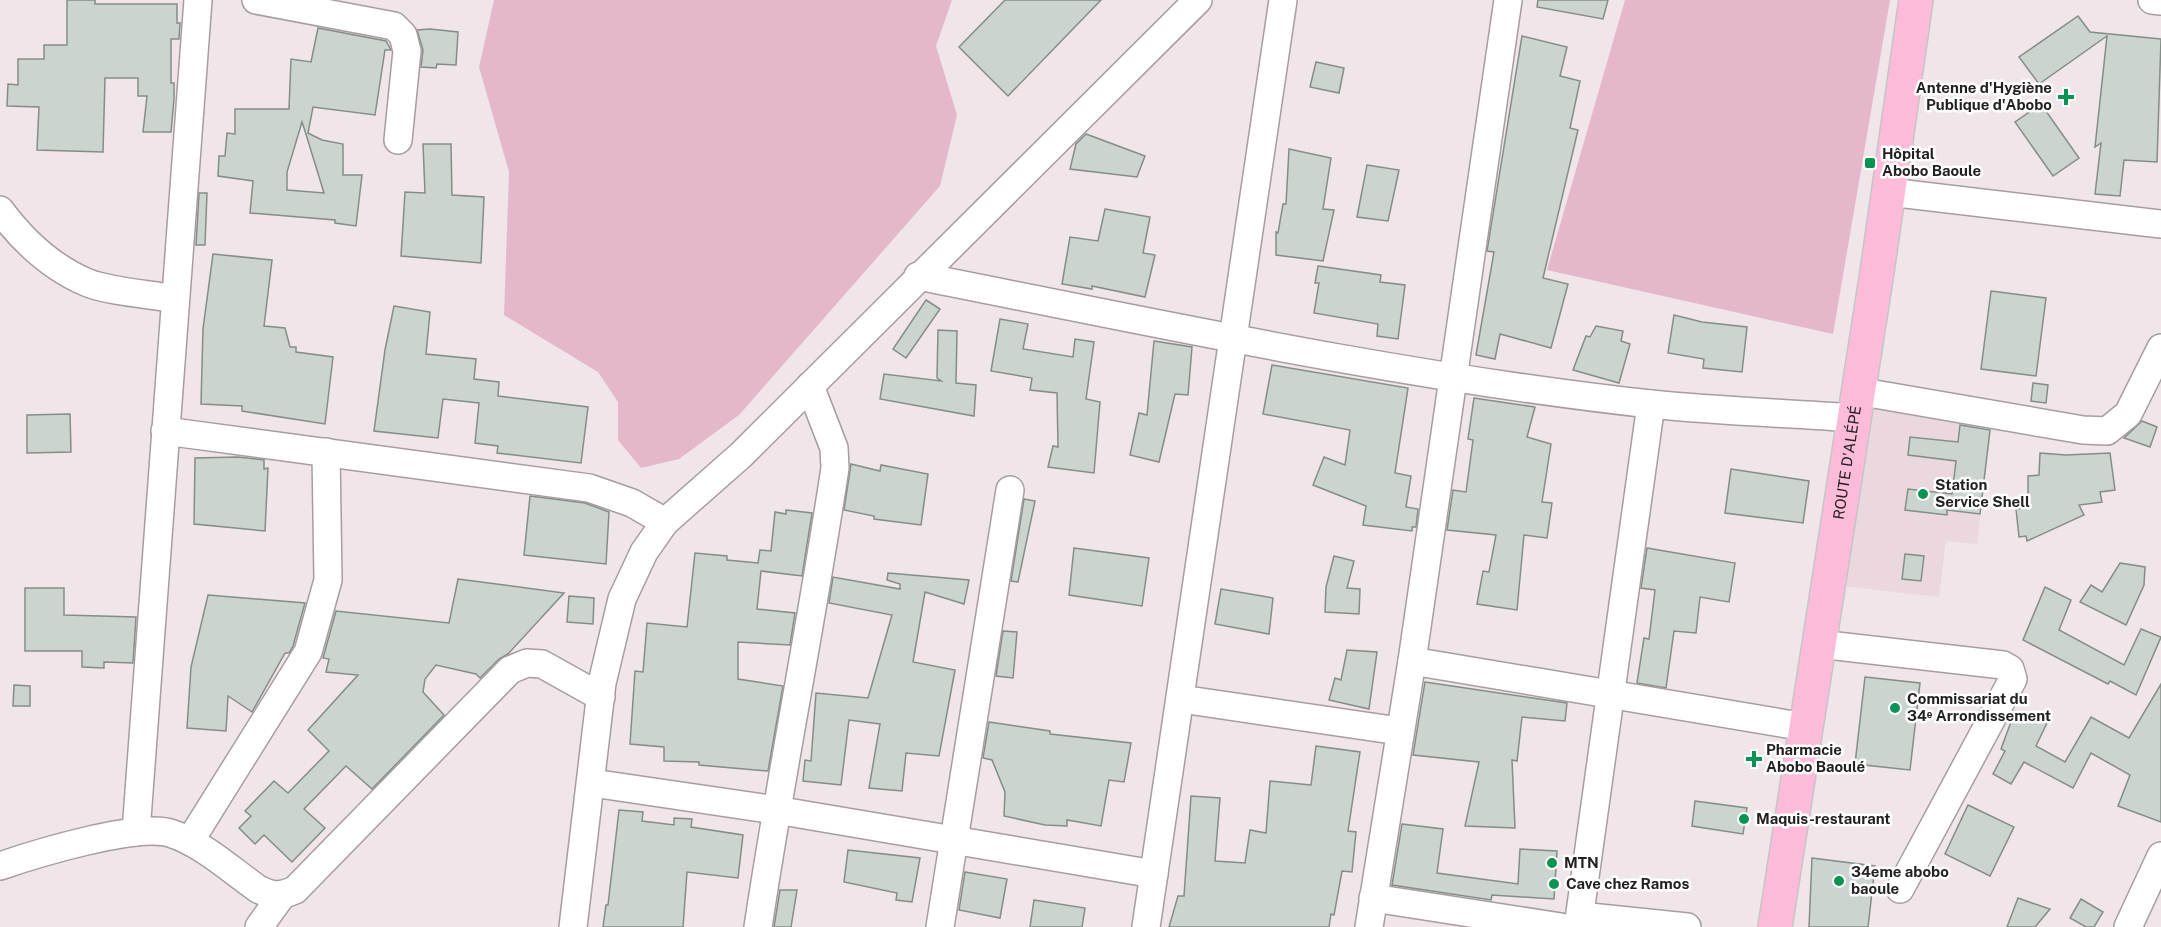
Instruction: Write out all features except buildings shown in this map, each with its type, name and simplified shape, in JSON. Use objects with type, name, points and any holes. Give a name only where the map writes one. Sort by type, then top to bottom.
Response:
[{"type":"main road","name":"ROUTE D'ALÉPÉ","points":[[1775,927],[1917,0]]},
{"type":"street","points":[[136,832],[198,0]]},
{"type":"street","points":[[256,0],[394,26],[403,35],[407,51],[398,140]]},
{"type":"street","points":[[573,927],[601,697],[622,600],[644,552],[665,522],[741,455],[918,276],[1198,0]]},
{"type":"street","points":[[1146,927],[1283,0]]},
{"type":"street","points":[[1369,927],[1412,661],[1508,0]]},
{"type":"street","points":[[2152,0],[2161,1]]},
{"type":"street","points":[[1889,192],[2161,225]]},
{"type":"street","points":[[0,210],[27,241],[52,264],[61,269],[90,283],[175,299]]},
{"type":"street","points":[[918,276],[1234,339],[1453,377],[1651,404],[1855,404],[2083,430],[2106,431],[2128,414],[2161,348]]},
{"type":"street","points":[[758,927],[776,810],[813,614],[835,468],[834,448],[810,386]]},
{"type":"street","points":[[1573,923],[1611,694],[1651,404]]},
{"type":"street","points":[[165,431],[589,488],[632,503],[665,522]]},
{"type":"street","points":[[190,841],[308,652],[328,580],[326,452]]},
{"type":"street","points":[[940,927],[1010,490]]},
{"type":"street","points":[[1819,644],[2003,665],[2010,669],[2013,679],[1900,889]]},
{"type":"street","points":[[1412,661],[1805,727]]},
{"type":"street","points":[[0,866],[64,848],[136,832],[167,832],[190,841],[258,889],[269,895],[282,895],[296,890],[510,670],[527,663],[542,664],[601,697]]},
{"type":"street","points":[[1181,699],[1399,731]]},
{"type":"street","points":[[592,783],[776,810],[953,842],[1154,874]]},
{"type":"street","points":[[2128,927],[2161,856]]},
{"type":"street","points":[[260,927],[282,895]]},
{"type":"street","points":[[1373,898],[1573,923],[1687,927]]},
{"type":"shaded area","points":[[494,0],[952,0],[936,46],[957,115],[940,186],[739,415],[679,459],[641,468],[618,440],[618,402],[598,372],[504,315],[509,172],[479,67]]},
{"type":"shaded area","points":[[1625,0],[1890,0],[1833,334],[1547,270]]},
{"type":"shaded area","points":[[1864,408],[1991,423],[1977,544],[1946,541],[1939,597],[1843,586]]},
{"type":"place","name":"Antenne d'Hygiène Publique d'Abobo","points":[[2066,97]]},
{"type":"place","name":"Hôpital Abobo Baoule","points":[[1870,163]]},
{"type":"place","name":"Station Service Shell","points":[[1923,494]]},
{"type":"place","name":"Commissariat du 34ᵉ Arrondissement","points":[[1895,708]]},
{"type":"place","name":"Pharmacie Abobo Baoulé","points":[[1754,759]]},
{"type":"place","name":"Maquis-restaurant","points":[[1744,819]]},
{"type":"place","name":"MTN","points":[[1552,863]]},
{"type":"place","name":"34eme abobo baoule","points":[[1839,881]]},
{"type":"place","name":"Cave chez Ramos","points":[[1554,884]]}]
